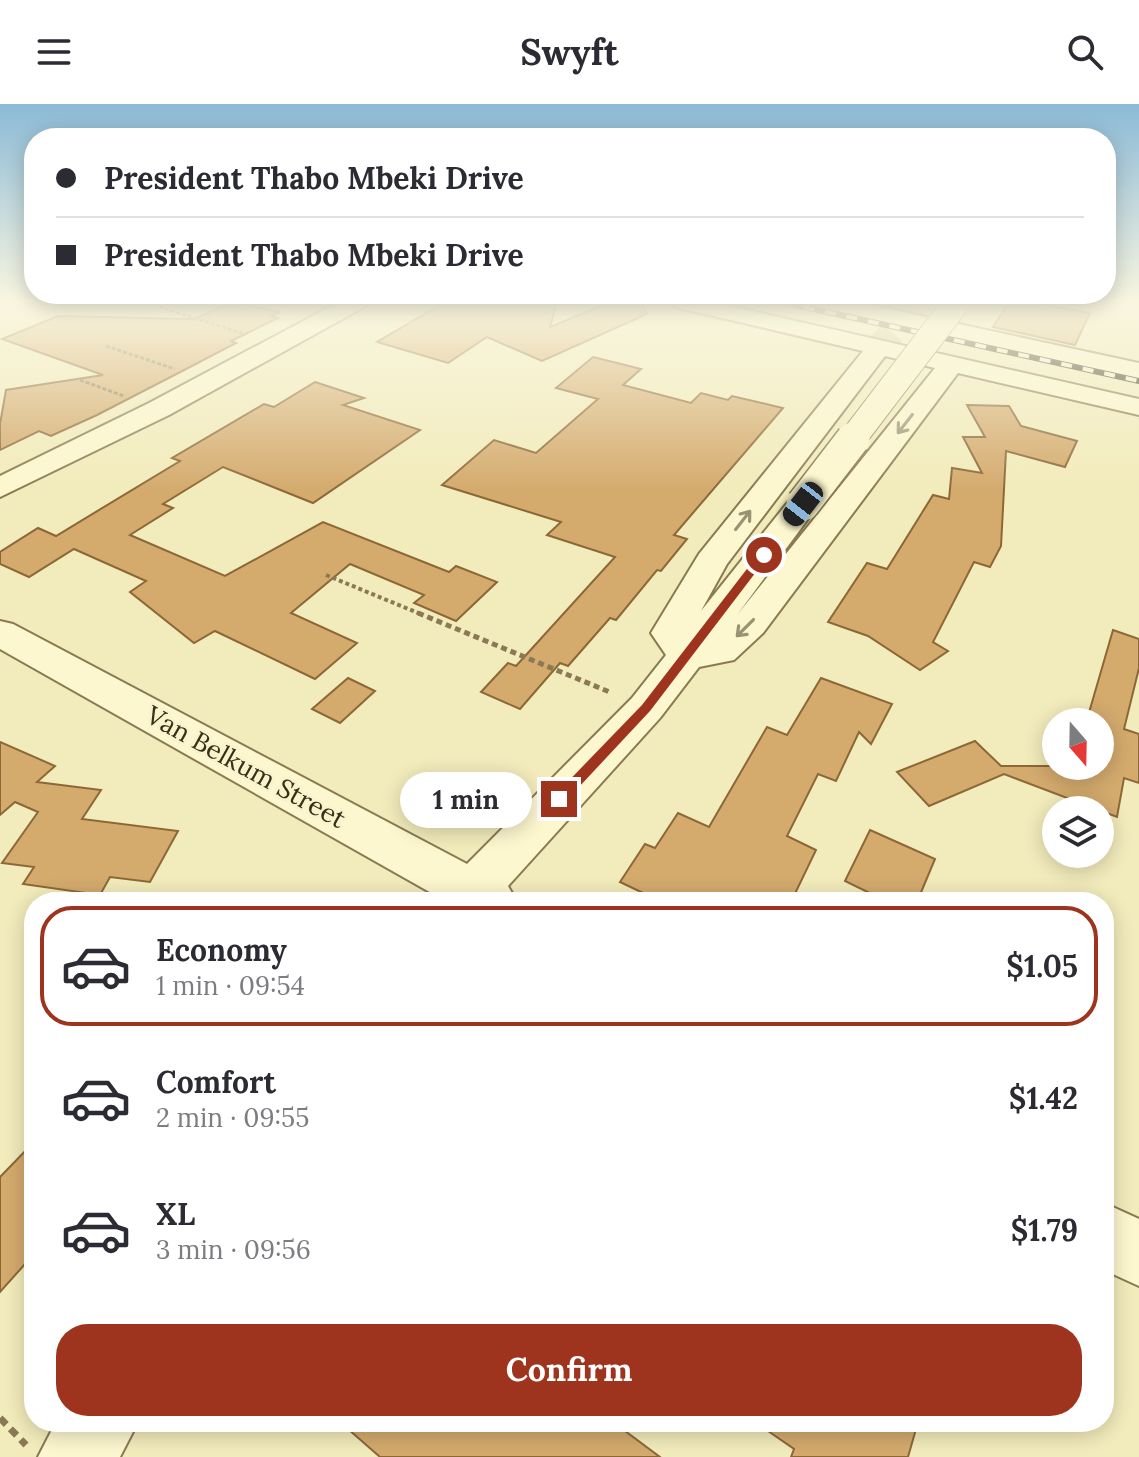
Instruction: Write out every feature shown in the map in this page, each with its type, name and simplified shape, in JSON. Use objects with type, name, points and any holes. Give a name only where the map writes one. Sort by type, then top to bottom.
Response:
[{"type":"street","points":[[0,488],[239,365]]},
{"type":"street","points":[[686,655],[670,633],[687,598],[711,561],[865,365]]},
{"type":"street","points":[[481,892],[646,708],[803,504],[920,365]]},
{"type":"street","points":[[686,655],[720,651],[750,624],[947,365]]},
{"type":"street","points":[[1012,365],[1139,407]]},
{"type":"street","points":[[1093,365],[1139,371]]},
{"type":"street","name":"Van Belkum Street","points":[[0,633],[465,892]]},
{"type":"street","points":[[1114,1240],[1139,1254]]},
{"type":"street","points":[[75,1457],[94,1432]]},
{"type":"path","points":[[163,365],[210,381]]},
{"type":"path","points":[[326,575],[646,708]]},
{"type":"path","points":[[0,1418],[38,1457]]},
{"type":"building","points":[[75,365],[193,365],[51,436],[39,431],[0,450],[0,424],[6,390],[103,375]]},
{"type":"building","points":[[583,365],[626,365],[641,369],[623,385],[691,403],[701,393],[728,400],[732,396],[783,408],[674,535],[687,539],[661,571],[657,570],[616,620],[610,618],[568,666],[560,663],[520,709],[481,692],[508,663],[516,666],[615,557],[547,535],[561,522],[442,485],[494,440],[536,453],[598,399],[556,388]]},
{"type":"building","points":[[315,382],[364,398],[343,405],[420,430],[313,503],[223,467],[163,504],[173,508],[130,535],[225,576],[323,522],[449,572],[456,566],[497,582],[456,621],[414,603],[424,595],[350,564],[291,613],[357,643],[315,679],[215,631],[194,643],[130,592],[146,581],[74,549],[29,577],[0,564],[0,552],[38,528],[56,536],[180,461],[172,458],[264,404],[274,407]]},
{"type":"building","points":[[967,405],[1009,406],[1021,426],[1077,441],[1065,467],[1006,451],[1001,546],[990,567],[974,562],[933,642],[948,651],[920,670],[868,636],[828,622],[867,563],[887,569],[933,495],[949,499],[952,468],[982,473],[963,437],[985,437]]},
{"type":"building","points":[[1113,630],[1139,639],[1139,668],[1124,729],[1139,734],[1139,783],[1124,778],[1117,817],[1114,816],[1114,796],[1062,796],[1004,774],[929,806],[897,772],[975,741],[1001,766],[1042,766],[1042,780],[1114,780],[1114,708],[1090,708]]},
{"type":"building","points":[[348,678],[375,691],[340,723],[312,709]]},
{"type":"building","points":[[821,678],[892,704],[871,744],[859,732],[836,781],[818,774],[787,836],[816,850],[796,892],[641,892],[620,882],[645,844],[655,848],[678,813],[709,827],[767,727],[787,735]]},
{"type":"building","points":[[0,742],[55,766],[37,782],[101,790],[82,819],[178,831],[150,882],[110,877],[102,892],[79,892],[23,884],[34,867],[2,863],[38,812],[15,802],[0,815]]},
{"type":"building","points":[[870,830],[935,859],[921,892],[868,892],[845,881]]},
{"type":"building","points":[[24,1152],[24,1265],[0,1292],[0,1177]]},
{"type":"building","points":[[351,1432],[626,1432],[660,1457],[380,1457]]},
{"type":"building","points":[[769,1432],[915,1432],[908,1457],[791,1457],[794,1449]]},
{"type":"railway","points":[[1067,365],[1139,381]]},
{"type":"route","points":[[559,799],[646,708],[764,555]]}]
